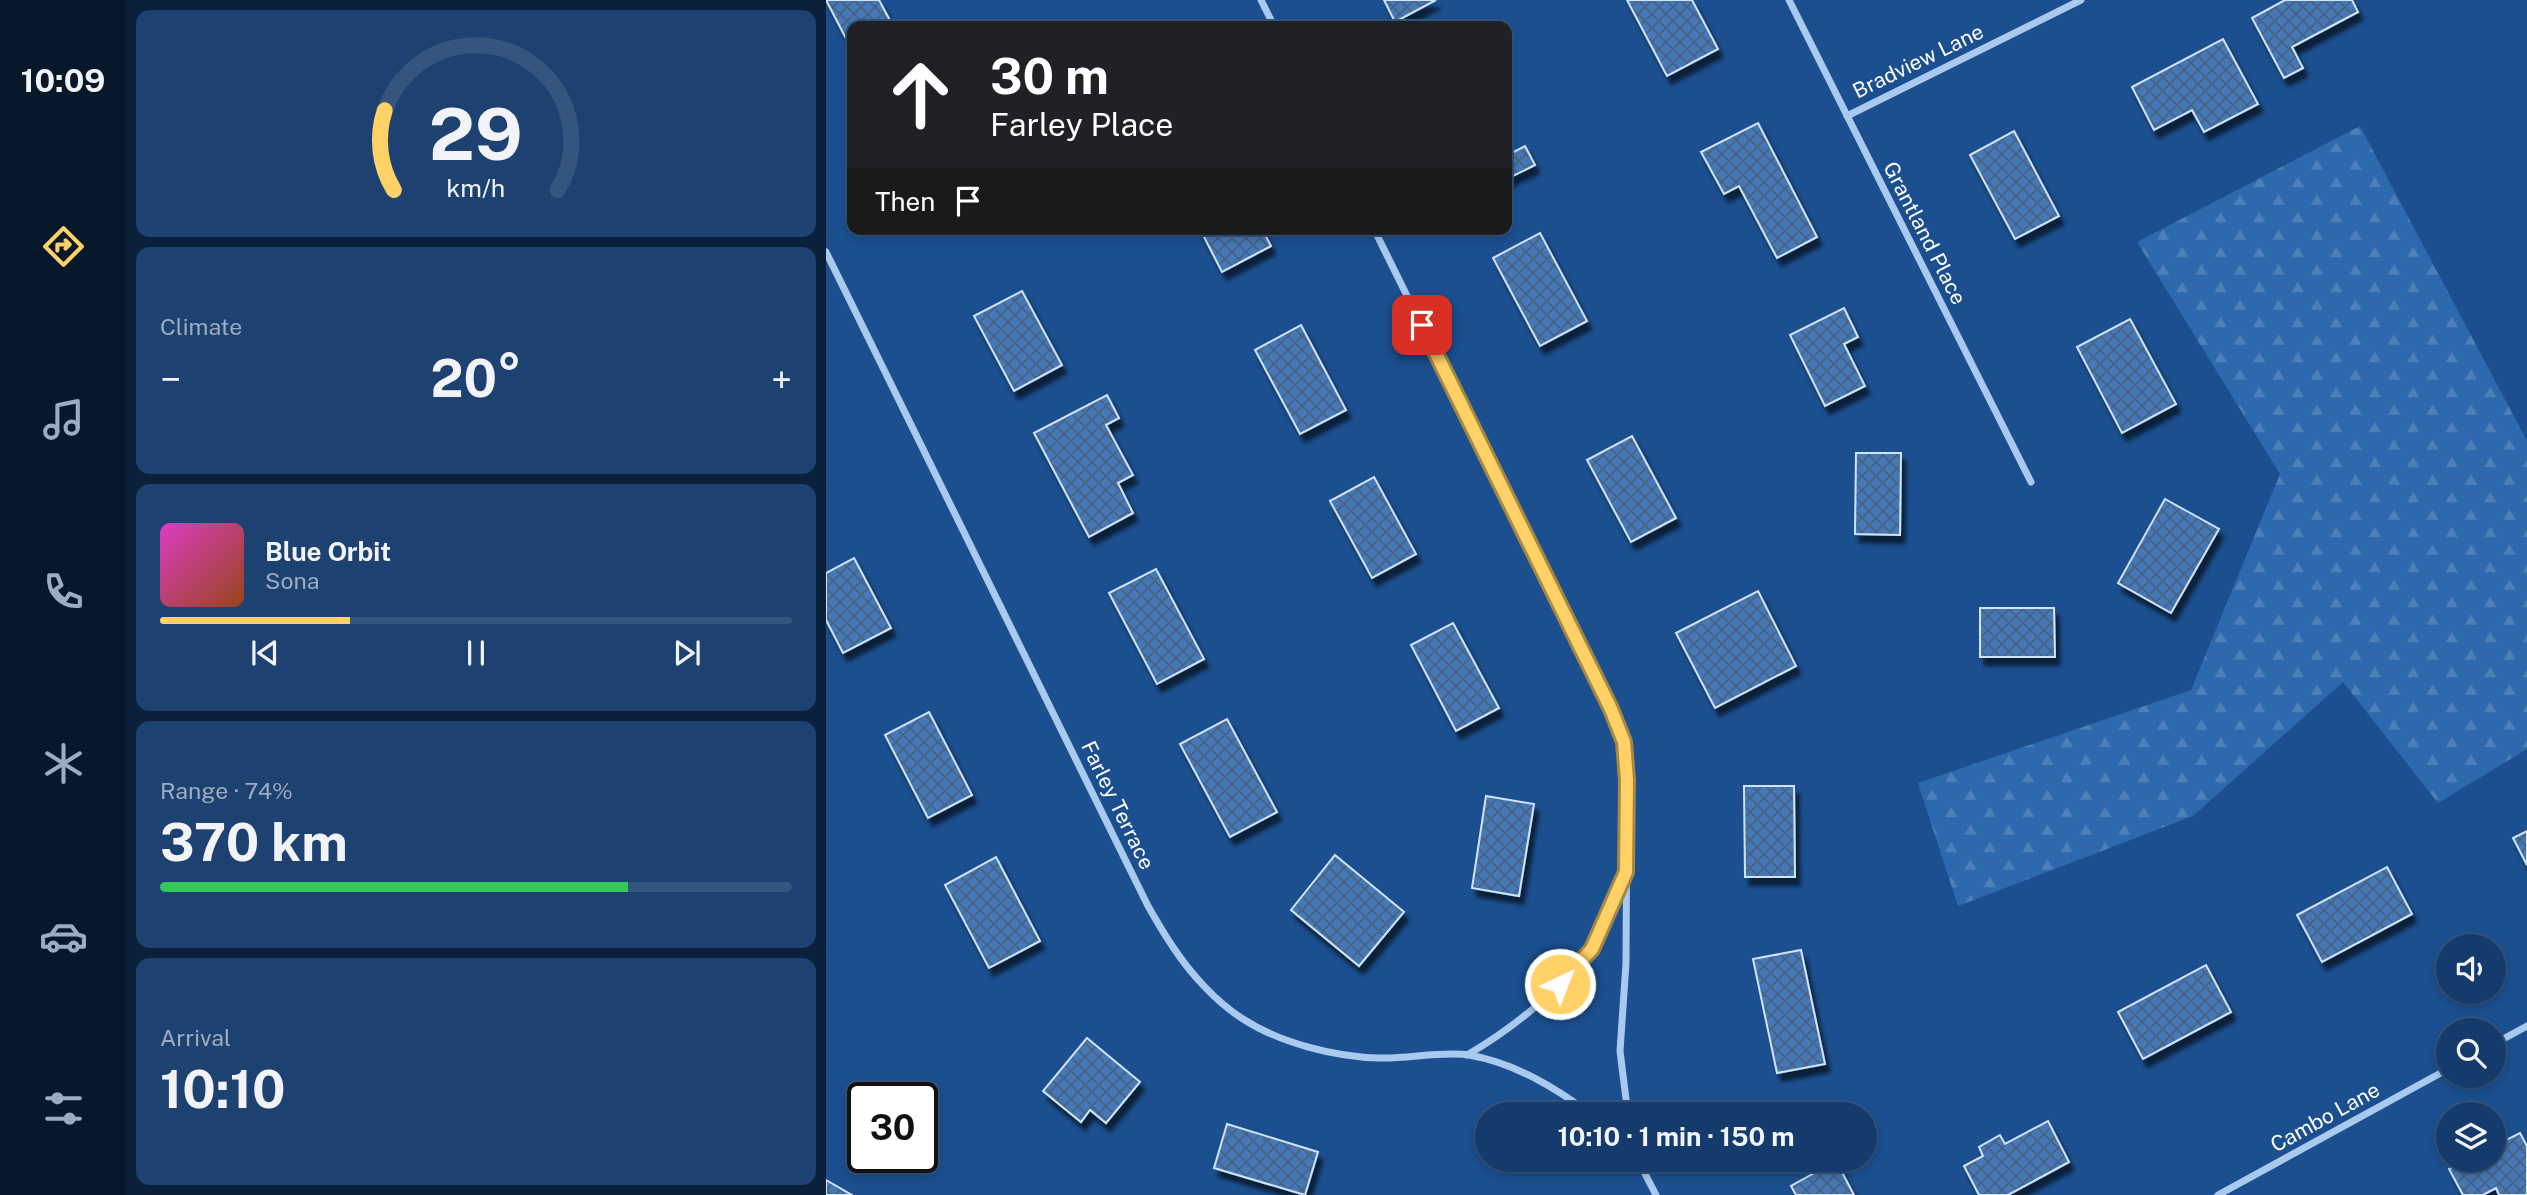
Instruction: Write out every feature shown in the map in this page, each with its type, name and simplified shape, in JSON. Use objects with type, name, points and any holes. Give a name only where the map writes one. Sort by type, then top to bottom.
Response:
[{"type":"street","points":[[1261,0],[1272,21]]},
{"type":"street","name":"Grantland Place","points":[[1789,0],[2031,482]]},
{"type":"street","name":"Bradview Lane","points":[[1847,116],[2081,0]]},
{"type":"street","points":[[1377,235],[1611,709],[1624,742],[1627,780],[1626,963],[1620,1051],[1626,1102]]},
{"type":"street","name":"Farley Terrace","points":[[826,252],[1142,894],[1173,949],[1207,989],[1243,1019],[1287,1040],[1334,1054],[1379,1058],[1467,1055],[1524,1073],[1560,1091],[1575,1102]]},
{"type":"street","points":[[1467,1055],[1500,1036],[1560,984],[1592,949],[1626,872]]},
{"type":"street","points":[[2506,1037],[2527,1026]]},
{"type":"street","name":"Cambo Lane","points":[[2218,1195],[2436,1076]]},
{"type":"street","points":[[1644,1172],[1656,1195]]},
{"type":"green space","points":[[2360,126],[2527,441],[2527,749],[2438,803],[2343,682],[2193,816],[1958,906],[1918,783],[2191,690],[2280,474],[2137,242]]},
{"type":"building","points":[[826,0],[879,0],[890,21],[847,21],[847,40]]},
{"type":"building","points":[[1384,0],[1436,0],[1397,21]]},
{"type":"building","points":[[1627,0],[1692,0],[1718,49],[1667,76]]},
{"type":"building","points":[[2285,0],[2352,0],[2358,12],[2292,47],[2303,68],[2284,78],[2252,18]]},
{"type":"building","points":[[2223,39],[2258,104],[2204,132],[2192,110],[2154,130],[2132,87]]},
{"type":"building","points":[[1758,123],[1817,237],[1777,258],[1739,186],[1724,194],[1701,152]]},
{"type":"building","points":[[2014,131],[2059,216],[2015,239],[1970,155]]},
{"type":"building","points":[[1525,146],[1535,165],[1512,176],[1512,153]]},
{"type":"building","points":[[1540,233],[1587,321],[1540,346],[1493,258]]},
{"type":"building","points":[[1203,235],[1265,235],[1271,246],[1222,272]]},
{"type":"building","points":[[1022,291],[1062,365],[1014,391],[974,316]]},
{"type":"building","points":[[1844,308],[1858,337],[1844,344],[1865,386],[1825,406],[1790,335]]},
{"type":"building","points":[[2130,319],[2176,404],[2122,433],[2077,347]]},
{"type":"building","points":[[1301,325],[1346,410],[1300,434],[1255,350]]},
{"type":"building","points":[[1107,395],[1119,418],[1106,425],[1133,475],[1118,483],[1133,513],[1089,537],[1034,433]]},
{"type":"building","points":[[1632,436],[1676,518],[1631,542],[1587,460]]},
{"type":"building","points":[[1856,453],[1901,453],[1900,535],[1855,534]]},
{"type":"building","points":[[1374,477],[1416,554],[1372,578],[1330,501]]},
{"type":"building","points":[[2165,499],[2219,529],[2171,613],[2118,583]]},
{"type":"building","points":[[854,558],[891,628],[843,653],[826,620],[826,573]]},
{"type":"building","points":[[1156,569],[1204,659],[1157,684],[1109,593]]},
{"type":"building","points":[[1758,591],[1796,666],[1715,708],[1676,633]]},
{"type":"building","points":[[1980,608],[2054,608],[2055,657],[1980,657]]},
{"type":"building","points":[[1453,623],[1499,708],[1456,731],[1411,645]]},
{"type":"building","points":[[929,712],[972,795],[928,818],[885,735]]},
{"type":"building","points":[[1227,719],[1277,812],[1230,837],[1180,744]]},
{"type":"building","points":[[1744,786],[1794,786],[1795,877],[1745,877]]},
{"type":"building","points":[[1486,796],[1534,804],[1519,896],[1472,888]]},
{"type":"building","points":[[2527,831],[2527,865],[2513,838]]},
{"type":"building","points":[[1335,855],[1404,912],[1359,966],[1291,910]]},
{"type":"building","points":[[996,857],[1040,941],[989,968],[945,885]]},
{"type":"building","points":[[2387,867],[2412,914],[2322,962],[2297,915]]},
{"type":"building","points":[[1801,950],[1825,1064],[1777,1073],[1753,959]]},
{"type":"building","points":[[2206,965],[2231,1012],[2143,1059],[2118,1012]]},
{"type":"building","points":[[1087,1038],[1140,1082],[1106,1123],[1090,1110],[1081,1122],[1043,1091]]},
{"type":"building","points":[[2048,1121],[2069,1162],[2008,1195],[1979,1195],[1964,1166],[1983,1156],[1979,1147],[2000,1135],[2005,1144]]},
{"type":"building","points":[[1227,1124],[1318,1152],[1305,1195],[1214,1168]]},
{"type":"building","points":[[2520,1133],[2527,1146],[2527,1195],[2499,1195],[2496,1188],[2483,1195],[2463,1195],[2451,1172],[2506,1172],[2506,1140]]},
{"type":"building","points":[[1816,1172],[1842,1172],[1854,1195],[1796,1195],[1791,1186]]},
{"type":"building","points":[[826,1180],[852,1195],[826,1195]]},
{"type":"route","points":[[1422,325],[1611,709],[1624,742],[1627,780],[1626,872],[1592,949],[1560,984]]}]
